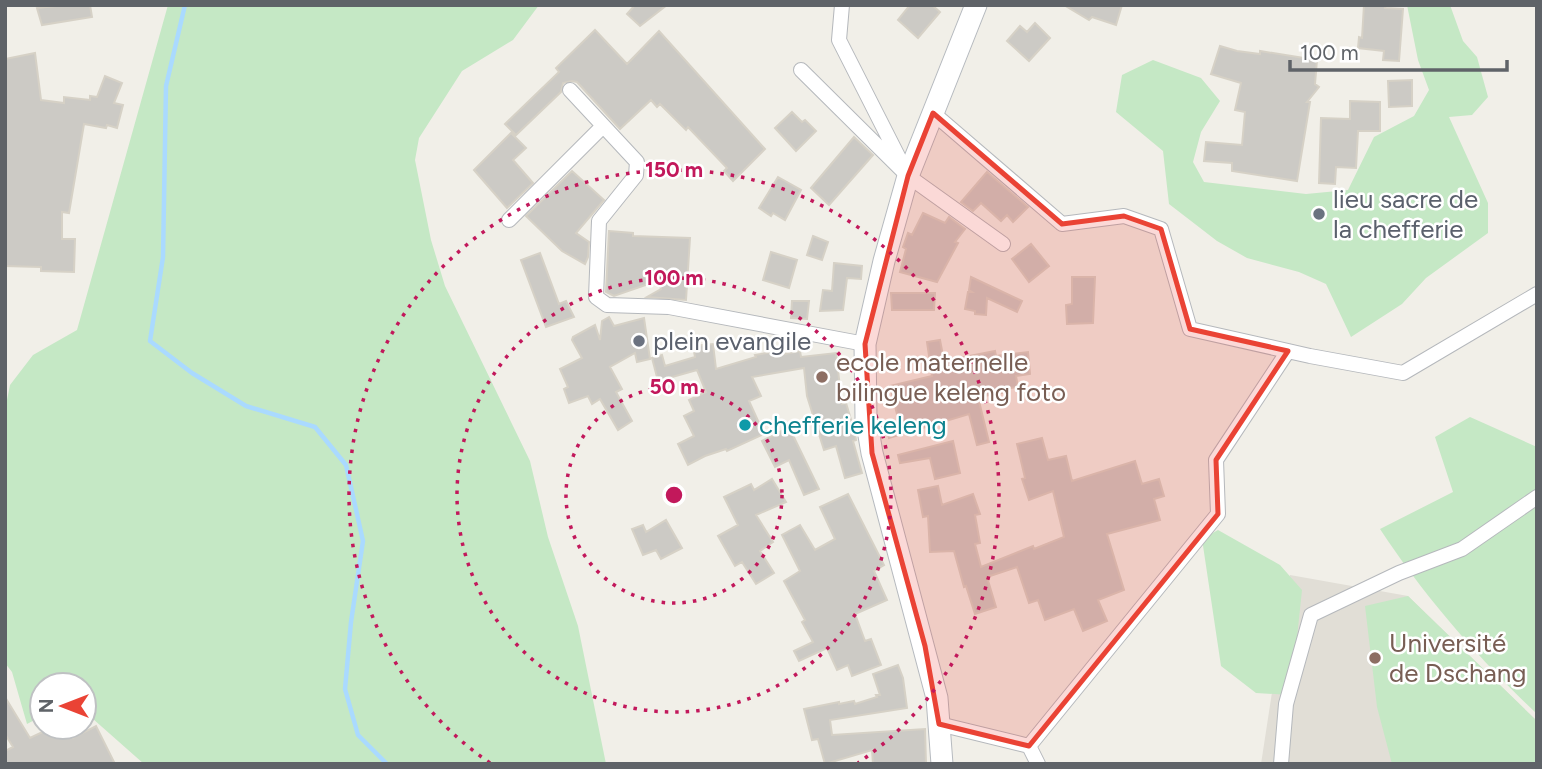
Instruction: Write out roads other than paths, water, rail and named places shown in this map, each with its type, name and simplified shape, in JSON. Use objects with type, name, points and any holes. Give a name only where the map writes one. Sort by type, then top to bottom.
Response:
[{"type":"main road","points":[[942,764],[937,698],[872,453],[866,418],[865,344],[884,261],[908,176],[976,5]]},
{"type":"street","points":[[842,5],[839,40],[908,176]]},
{"type":"street","points":[[800,70],[908,176],[1003,244]]},
{"type":"street","points":[[570,90],[637,162],[636,175],[599,221],[596,297],[601,302],[669,306],[865,344]]},
{"type":"street","points":[[933,113],[1062,224],[1124,216],[1161,229],[1190,329],[1404,373],[1537,294]]},
{"type":"street","points":[[509,220],[603,126]]},
{"type":"street","points":[[1029,746],[1218,514],[1216,460],[1288,351]]},
{"type":"street","points":[[1282,764],[1286,704],[1311,615],[1399,573],[1462,549],[1537,497]]},
{"type":"street","points":[[939,724],[1029,746],[1038,764]]},
{"type":"waterway","points":[[185,5],[166,86],[163,257],[150,341],[192,373],[246,406],[315,427],[346,465],[363,541],[351,622],[345,689],[358,735],[387,764]]},
{"type":"place","name":"lieu sacre de la chefferie","points":[[1319,214]]},
{"type":"place","name":"plein evangile","points":[[639,341]]},
{"type":"place","name":"ecole maternelle bilingue keleng foto","points":[[822,377]]},
{"type":"place","name":"chefferie keleng","points":[[745,425]]},
{"type":"place","name":"Université de Dschang","points":[[1375,658]]}]
